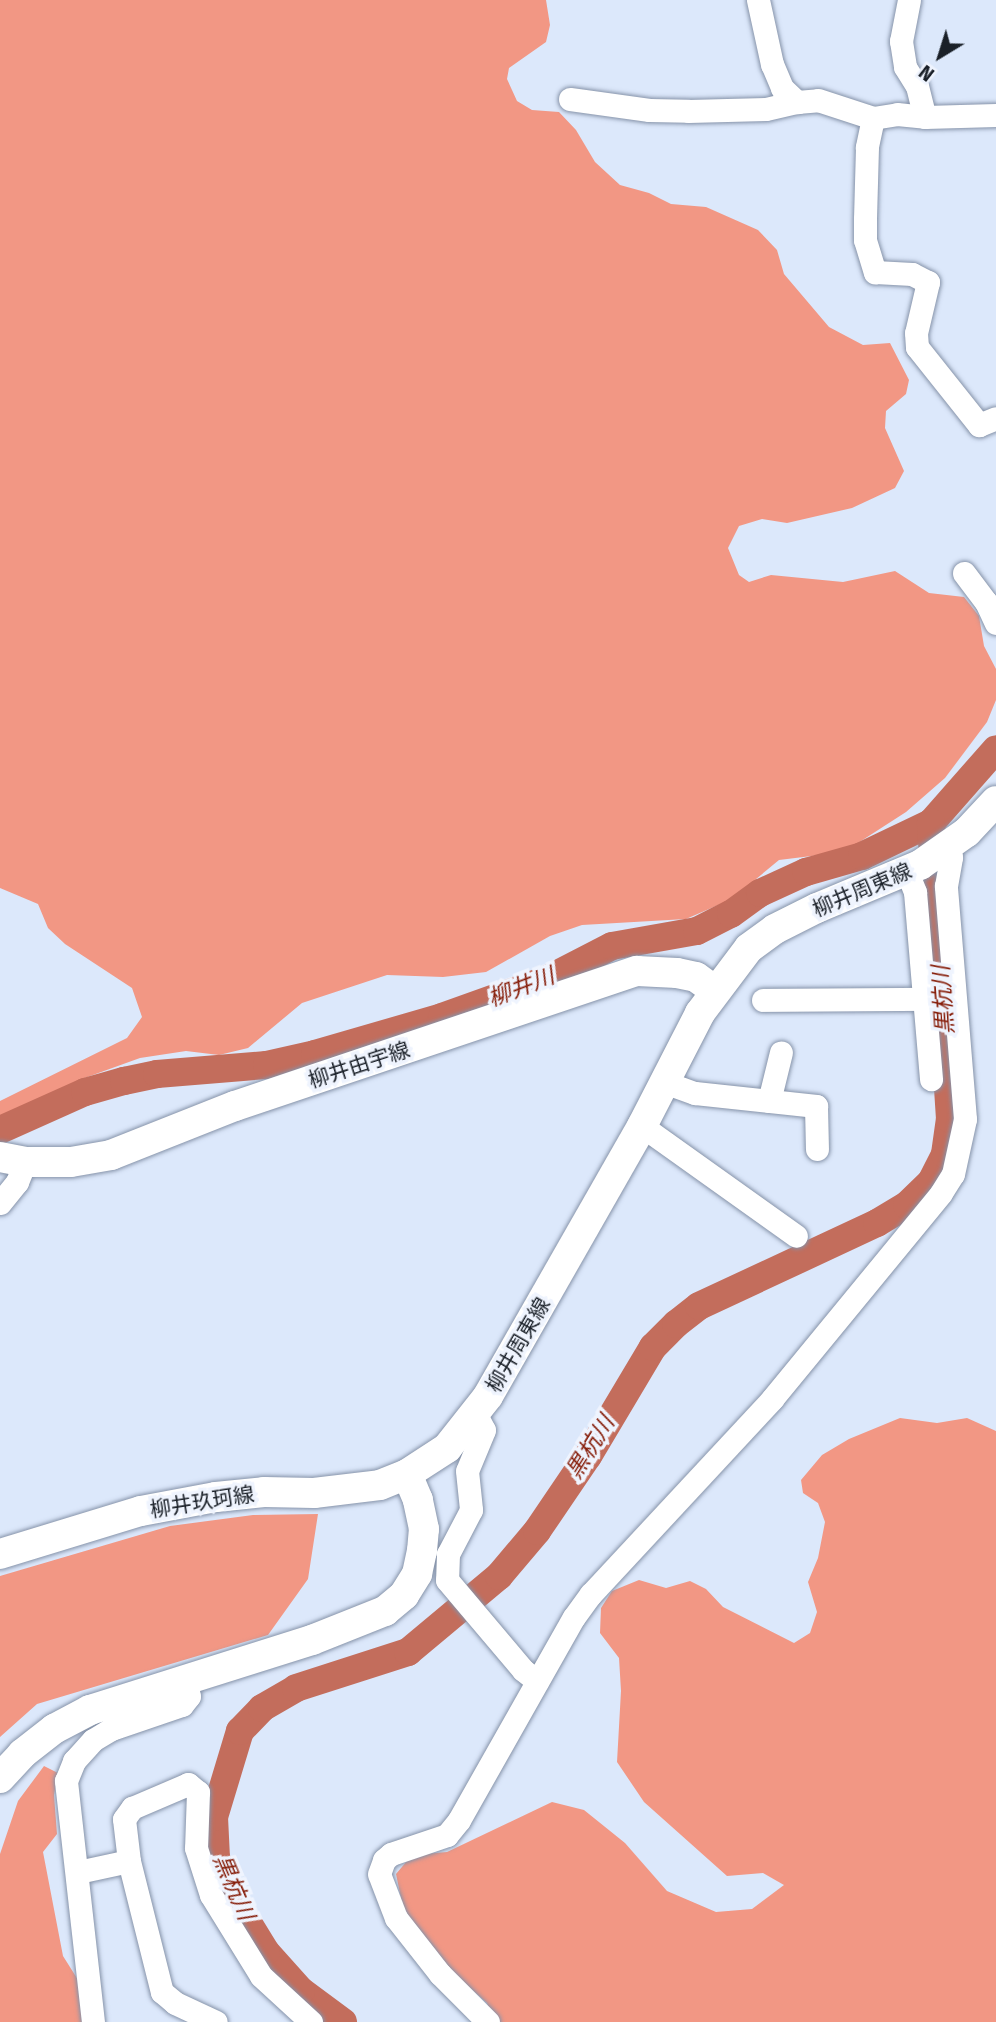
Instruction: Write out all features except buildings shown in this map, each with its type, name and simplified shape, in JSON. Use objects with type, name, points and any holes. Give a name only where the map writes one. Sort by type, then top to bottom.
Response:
[{"type":"main road","name":"柳井周東線","points":[[407,1474],[447,1448],[476,1415],[642,1126],[715,991],[748,948],[775,929],[914,868],[947,848],[993,810]]},
{"type":"main road","name":"柳井由宇線","points":[[13,1159],[71,1162],[111,1155],[234,1106],[637,971],[687,975],[715,991]]},
{"type":"main road","name":"柳井玖珂線","points":[[0,1554],[141,1511],[216,1497],[351,1490],[380,1485],[407,1474]]},
{"type":"main road","points":[[0,1778],[22,1754],[54,1729],[90,1710],[354,1626],[385,1611],[404,1595],[417,1574],[424,1529],[418,1500],[407,1474]]},
{"type":"street","points":[[758,0],[772,64],[782,88],[797,102]]},
{"type":"street","points":[[909,0],[901,41],[905,67],[918,86],[925,117]]},
{"type":"street","points":[[570,99],[649,110],[688,111],[766,109],[818,100],[873,118],[897,114],[925,117],[996,116]]},
{"type":"street","points":[[873,118],[867,147],[864,219],[865,240],[875,272],[912,274],[928,282],[916,333],[917,347],[979,425],[996,418]]},
{"type":"street","points":[[964,573],[986,602],[996,623]]},
{"type":"street","points":[[488,2022],[440,1974],[403,1930],[379,1874],[384,1860],[391,1854],[447,1835],[459,1820],[574,1617],[591,1594],[772,1399],[941,1193],[953,1174],[965,1119],[946,886],[951,857],[947,848]]},
{"type":"street","points":[[914,868],[931,1079]]},
{"type":"street","points":[[763,1000],[925,999]]},
{"type":"street","points":[[769,1101],[781,1052]]},
{"type":"street","points":[[664,1082],[695,1093],[816,1106],[817,1149]]},
{"type":"street","points":[[642,1126],[796,1236]]},
{"type":"street","points":[[0,1203],[17,1182],[13,1159]]},
{"type":"street","points":[[476,1415],[484,1430],[467,1471],[471,1510],[448,1554],[447,1580],[476,1611],[523,1671],[537,1681]]},
{"type":"street","points":[[93,2022],[66,1781],[74,1761],[93,1740],[111,1729],[182,1705],[189,1696],[185,1679]]},
{"type":"street","points":[[216,2022],[175,2003],[162,1992],[129,1861],[124,1819],[132,1808],[188,1784],[198,1793],[197,1848],[211,1895],[261,1976],[311,2022]]},
{"type":"street","points":[[78,1872],[129,1861]]},
{"type":"shaded area","points":[[0,0],[546,0],[550,25],[546,42],[509,68],[507,79],[517,101],[532,110],[559,112],[576,130],[595,162],[620,185],[649,193],[671,204],[706,207],[758,230],[777,250],[784,274],[829,327],[863,345],[890,343],[909,380],[906,394],[886,411],[885,428],[904,471],[895,488],[852,508],[787,523],[762,519],[739,526],[728,548],[739,575],[749,582],[771,575],[843,582],[895,571],[929,593],[964,597],[979,616],[984,646],[996,669],[996,700],[987,722],[945,778],[906,812],[844,852],[779,860],[732,899],[686,919],[582,925],[550,936],[486,972],[443,977],[387,975],[302,1003],[248,1048],[219,1055],[186,1051],[140,1058],[79,1080],[0,1118],[0,1101],[127,1038],[142,1017],[132,988],[65,944],[48,928],[38,904],[0,888]]},
{"type":"shaded area","points":[[900,1418],[937,1423],[967,1418],[996,1431],[996,2022],[493,2022],[487,2003],[440,1961],[404,1913],[396,1874],[412,1855],[447,1852],[552,1802],[584,1810],[625,1843],[667,1891],[716,1912],[752,1909],[784,1885],[763,1873],[727,1876],[644,1802],[617,1762],[621,1691],[619,1658],[600,1633],[601,1608],[612,1591],[639,1580],[666,1588],[690,1581],[706,1589],[723,1607],[794,1643],[810,1633],[817,1612],[808,1582],[818,1558],[825,1522],[818,1503],[803,1493],[801,1480],[822,1455],[849,1439]]},
{"type":"shaded area","points":[[318,1514],[308,1579],[268,1635],[37,1704],[0,1737],[0,1576],[170,1526],[253,1515]]},
{"type":"shaded area","points":[[44,1766],[58,1773],[54,1795],[57,1834],[43,1852],[63,1956],[80,1983],[85,2022],[0,2022],[0,1854],[18,1801]]},
{"type":"waterway","name":"柳井川","points":[[0,1130],[85,1092],[124,1081],[157,1074],[267,1065],[315,1054],[442,1017],[548,979],[612,946],[697,931],[731,914],[760,893],[806,872],[862,856],[931,823],[996,749]]},
{"type":"waterway","name":"黒杭川","points":[[343,2022],[301,1991],[266,1952],[234,1900],[216,1858],[214,1817],[240,1731],[262,1708],[296,1688],[408,1652],[499,1576],[537,1531],[588,1456],[653,1347],[676,1324],[699,1306],[877,1223],[907,1205],[931,1182],[945,1154],[950,1119],[931,823]]}]
